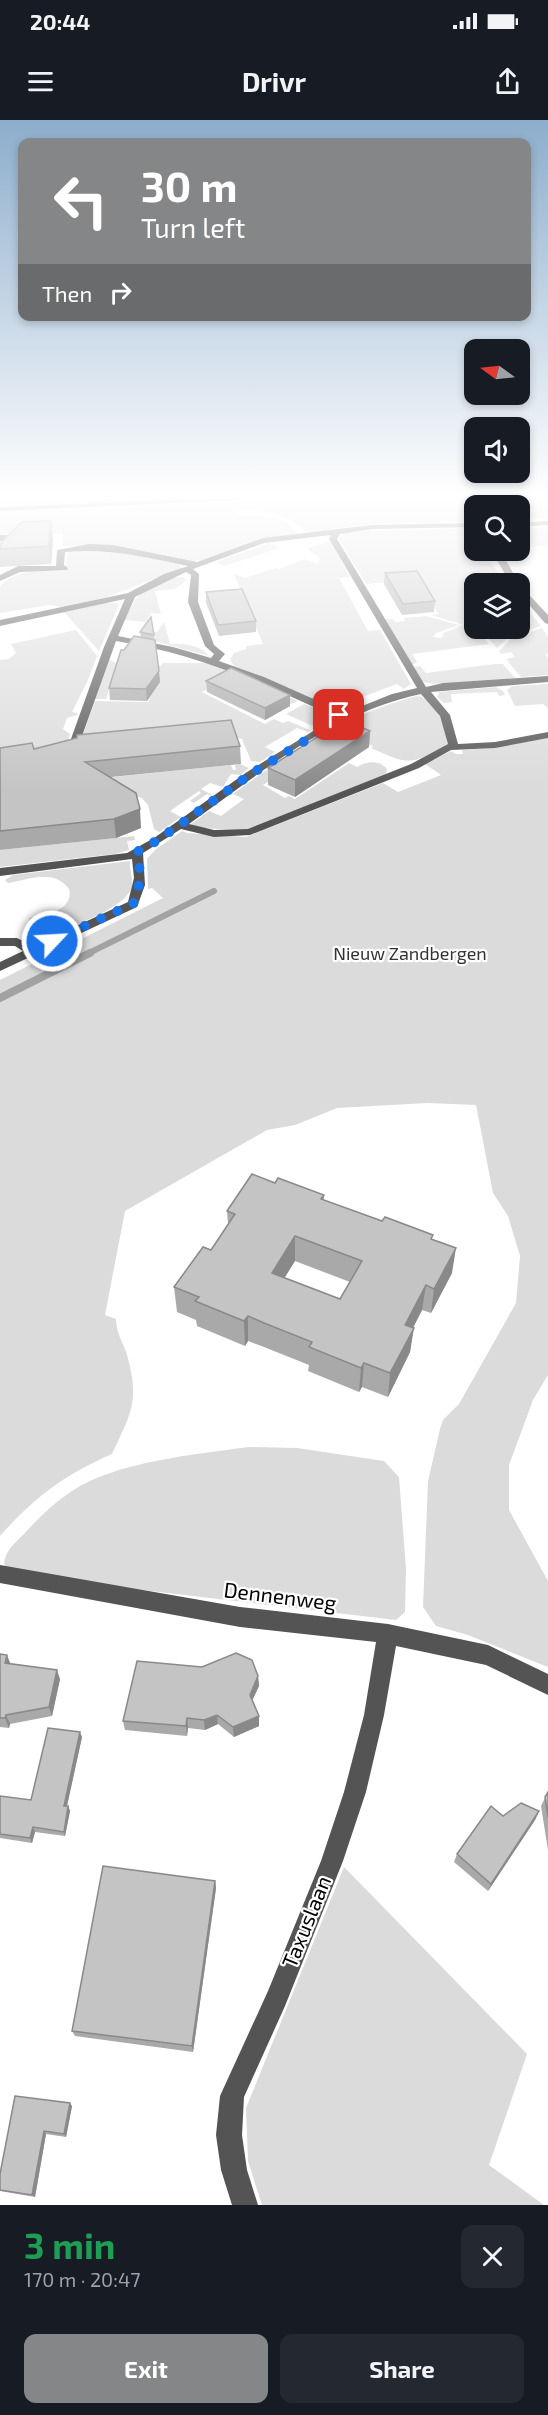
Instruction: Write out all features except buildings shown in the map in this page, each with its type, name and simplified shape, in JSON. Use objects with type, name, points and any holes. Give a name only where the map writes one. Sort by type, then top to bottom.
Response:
[{"type":"street","points":[[0,623],[125,596]]},
{"type":"street","points":[[72,750],[130,596]]},
{"type":"street","points":[[193,596],[193,602],[210,646],[220,654],[212,662]]},
{"type":"street","points":[[367,596],[417,682],[445,715],[453,738],[451,747]]},
{"type":"street","points":[[530,600],[548,621]]},
{"type":"street","points":[[113,638],[135,641],[212,662],[344,717]]},
{"type":"street","points":[[0,872],[106,860],[137,852],[251,774],[344,717],[396,696],[424,689],[473,683],[548,679]]},
{"type":"street","points":[[180,824],[191,830],[240,834],[250,832],[415,766],[451,747],[495,745],[548,735]]},
{"type":"street","points":[[0,967],[133,904],[139,891],[141,878],[137,852]]},
{"type":"street","points":[[0,942],[15,941],[25,944],[31,951]]},
{"type":"street","name":"Dennenweg","points":[[0,1574],[240,1617],[388,1634],[488,1655],[548,1685]]},
{"type":"street","name":"Taxuslaan","points":[[245,2205],[234,2170],[229,2134],[232,2096],[281,1987],[332,1861],[355,1792],[374,1715],[388,1634]]},
{"type":"green space","points":[[0,596],[109,596],[62,607],[50,605],[0,613]]},
{"type":"green space","points":[[139,596],[156,596],[161,614],[151,613],[146,622],[125,620]]},
{"type":"green space","points":[[243,596],[349,596],[368,631],[380,630],[411,684],[404,689],[397,684],[354,700],[362,705],[348,710],[338,710],[234,666],[230,659],[234,653],[246,649],[246,646],[263,644]]},
{"type":"green space","points":[[428,596],[464,596],[464,625],[431,615],[439,614]]},
{"type":"green space","points":[[107,603],[119,605],[99,651],[64,612]]},
{"type":"green space","points":[[530,612],[541,626],[530,630]]},
{"type":"green space","points":[[426,616],[459,625],[436,633],[433,637],[441,638],[444,635],[442,634],[462,625],[464,626],[464,639],[484,639],[489,644],[412,654],[417,662],[412,665],[385,619],[393,619],[395,622],[405,621],[404,618]]},
{"type":"green space","points":[[164,622],[170,644],[201,649],[209,656],[147,639],[152,632],[157,632]]},
{"type":"green space","points":[[542,628],[548,637],[548,654],[545,654],[548,659],[548,675],[521,677],[506,659],[515,657],[511,652],[501,654],[499,651],[511,639],[530,639],[530,632]]},
{"type":"green space","points":[[76,630],[97,656],[72,712],[77,715],[67,718],[63,729],[70,734],[66,748],[0,764],[0,660],[9,659],[16,653],[11,644]]},
{"type":"green space","points":[[489,639],[507,639],[497,648]]},
{"type":"green space","points":[[109,659],[117,664],[106,699],[95,699]]},
{"type":"green space","points":[[162,663],[209,663],[298,701],[291,704],[231,677],[202,692],[265,724],[274,719],[283,723],[288,721],[310,730],[308,732],[297,728],[265,747],[275,752],[260,762],[251,761],[242,739],[225,735],[79,746],[95,701],[149,702],[158,666]]},
{"type":"green space","points":[[503,664],[515,678],[433,684],[422,682],[412,667],[420,666],[426,673]]},
{"type":"green space","points":[[548,684],[548,708],[543,704],[515,706],[507,690],[512,686]]},
{"type":"green space","points":[[496,687],[505,695],[499,696],[497,692],[451,694],[452,702],[444,703],[437,697],[439,692]]},
{"type":"green space","points":[[417,696],[429,702],[439,715],[446,730],[448,744],[426,756],[410,761],[384,754],[371,748],[373,746],[342,734],[263,785],[285,798],[289,796],[295,799],[349,763],[357,767],[377,763],[387,769],[386,774],[247,830],[195,828],[191,824],[209,811],[221,816],[244,799],[233,794],[320,736],[367,713]]},
{"type":"green space","points":[[304,704],[326,713],[328,719],[315,727],[286,714]]},
{"type":"green space","name":"Nieuw Zandbergen","points":[[548,738],[548,1375],[533,1400],[509,1465],[509,1510],[548,1581],[548,1667],[468,1635],[436,1626],[423,1607],[428,1481],[440,1429],[443,1420],[459,1404],[516,1303],[520,1256],[508,1216],[493,1193],[476,1105],[427,1103],[337,1108],[295,1125],[267,1130],[125,1211],[105,1315],[116,1319],[117,1329],[131,1371],[133,1396],[129,1417],[112,1454],[79,1470],[51,1488],[0,1536],[0,980],[163,898],[152,888],[148,889],[147,859],[155,850],[182,831],[246,837],[383,783],[398,792],[441,775],[425,764],[451,751],[463,754],[462,750],[490,748]]},
{"type":"green space","points":[[240,764],[249,768],[240,775],[231,774],[223,787],[210,783],[201,789],[211,796],[207,794],[194,803],[190,801],[201,793],[199,791],[170,811],[181,817],[159,832],[154,829],[148,805],[142,798],[84,780],[231,765],[233,770],[236,770],[235,765]]},
{"type":"green space","points":[[134,836],[135,840],[127,841],[129,850],[115,854],[0,867],[0,850]]},
{"type":"green space","points":[[130,861],[132,885],[124,899],[105,912],[66,930],[54,926],[38,941],[31,937],[29,918],[63,907],[70,896],[69,889],[56,879],[48,877],[8,883],[5,880],[13,875]]},
{"type":"green space","points":[[249,1447],[297,1448],[384,1461],[399,1477],[406,1569],[405,1612],[396,1620],[109,1586],[5,1568],[5,1558],[10,1549],[35,1522],[65,1496],[90,1481],[133,1466]]},
{"type":"green space","points":[[344,1867],[527,2054],[489,2165],[544,2205],[262,2205],[248,2161],[246,2108]]},
{"type":"waterway","points":[[87,954],[214,891]]},
{"type":"waterway","points":[[0,998],[90,953]]},
{"type":"route","points":[[52,941],[133,904],[139,891],[141,878],[137,852],[158,840],[251,774],[344,717],[339,715]]}]
